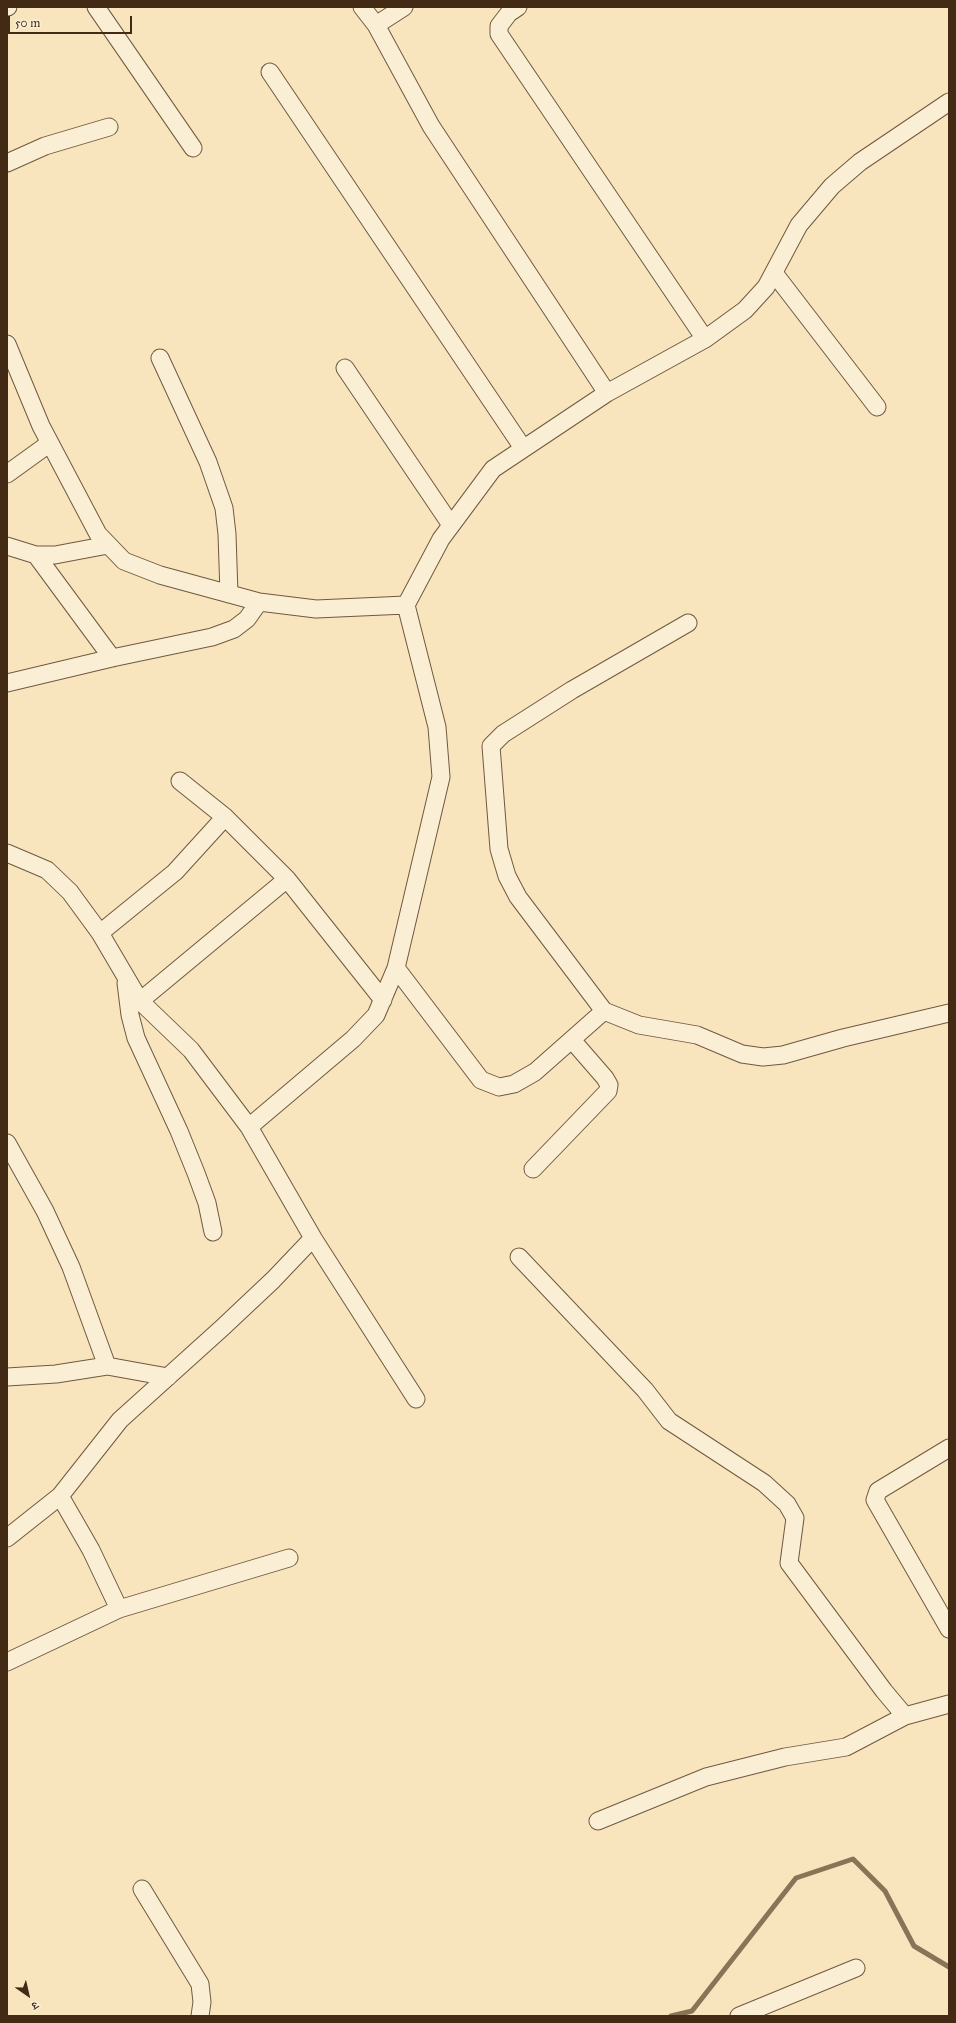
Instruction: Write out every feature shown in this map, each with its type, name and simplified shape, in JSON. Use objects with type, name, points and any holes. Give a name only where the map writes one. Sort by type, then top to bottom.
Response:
[{"type":"street","points":[[96,7],[193,148]]},
{"type":"street","points":[[362,7],[376,25],[431,126],[608,393]]},
{"type":"street","points":[[376,25],[404,7]]},
{"type":"street","points":[[518,7],[509,13],[499,26],[499,34],[705,339]]},
{"type":"street","points":[[270,72],[523,448]]},
{"type":"street","points":[[249,1126],[352,1039],[376,1015],[396,968],[441,777],[437,727],[406,605],[441,539],[493,469],[608,393],[705,339],[745,310],[766,287],[799,225],[832,186],[860,162],[949,102]]},
{"type":"street","points":[[7,163],[45,146],[109,127]]},
{"type":"street","points":[[774,274],[877,407]]},
{"type":"street","points":[[7,344],[41,426],[98,534],[124,561],[160,575],[259,602],[316,609],[406,605]]},
{"type":"street","points":[[160,358],[208,462],[224,508],[227,534],[229,594]]},
{"type":"street","points":[[345,368],[451,525]]},
{"type":"street","points":[[7,474],[50,443]]},
{"type":"street","points":[[7,546],[36,555],[55,555],[108,545]]},
{"type":"street","points":[[36,555],[112,658]]},
{"type":"street","points":[[7,683],[112,658],[212,637],[234,629],[248,619],[259,602]]},
{"type":"street","points":[[688,623],[572,690],[503,734],[491,746],[499,849],[507,876],[518,897],[604,1011],[639,1025],[697,1035],[742,1054],[763,1057],[783,1055],[843,1038],[949,1013]]},
{"type":"street","points":[[180,780],[225,817],[287,879],[383,1000]]},
{"type":"street","points":[[100,934],[175,872],[225,817]]},
{"type":"street","points":[[7,853],[47,870],[70,892],[100,934],[140,1001],[191,1050],[249,1126],[313,1238],[416,1399]]},
{"type":"street","points":[[140,1001],[287,879]]},
{"type":"street","points":[[396,968],[482,1080],[499,1087],[514,1084],[535,1072],[604,1011]]},
{"type":"street","points":[[125,975],[130,1015],[136,1038],[179,1131],[196,1173],[207,1203],[213,1232]]},
{"type":"street","points":[[533,1169],[608,1091],[609,1085],[605,1078],[572,1040]]},
{"type":"street","points":[[7,1144],[45,1211],[71,1267],[107,1366]]},
{"type":"street","points":[[7,1538],[60,1496],[120,1420],[267,1286],[313,1238]]},
{"type":"street","points":[[519,1257],[645,1390],[669,1421],[764,1483],[787,1504],[795,1518],[789,1563],[884,1691],[905,1716]]},
{"type":"street","points":[[7,1377],[17,1378],[56,1374],[107,1366],[168,1377]]},
{"type":"street","points":[[949,1448],[878,1491],[875,1500],[945,1611],[949,1629]]},
{"type":"street","points":[[60,1496],[91,1550],[119,1609]]},
{"type":"street","points":[[7,1662],[119,1609],[289,1558]]},
{"type":"street","points":[[598,1821],[706,1777],[785,1757],[846,1747],[905,1716],[949,1704]]},
{"type":"street","points":[[142,1889],[200,1984],[202,2002],[200,2016]]},
{"type":"street","points":[[739,2016],[856,1968]]},
{"type":"waterway","points":[[671,2016],[692,2011],[796,1878],[853,1859],[885,1891],[914,1946],[949,1967]]}]
